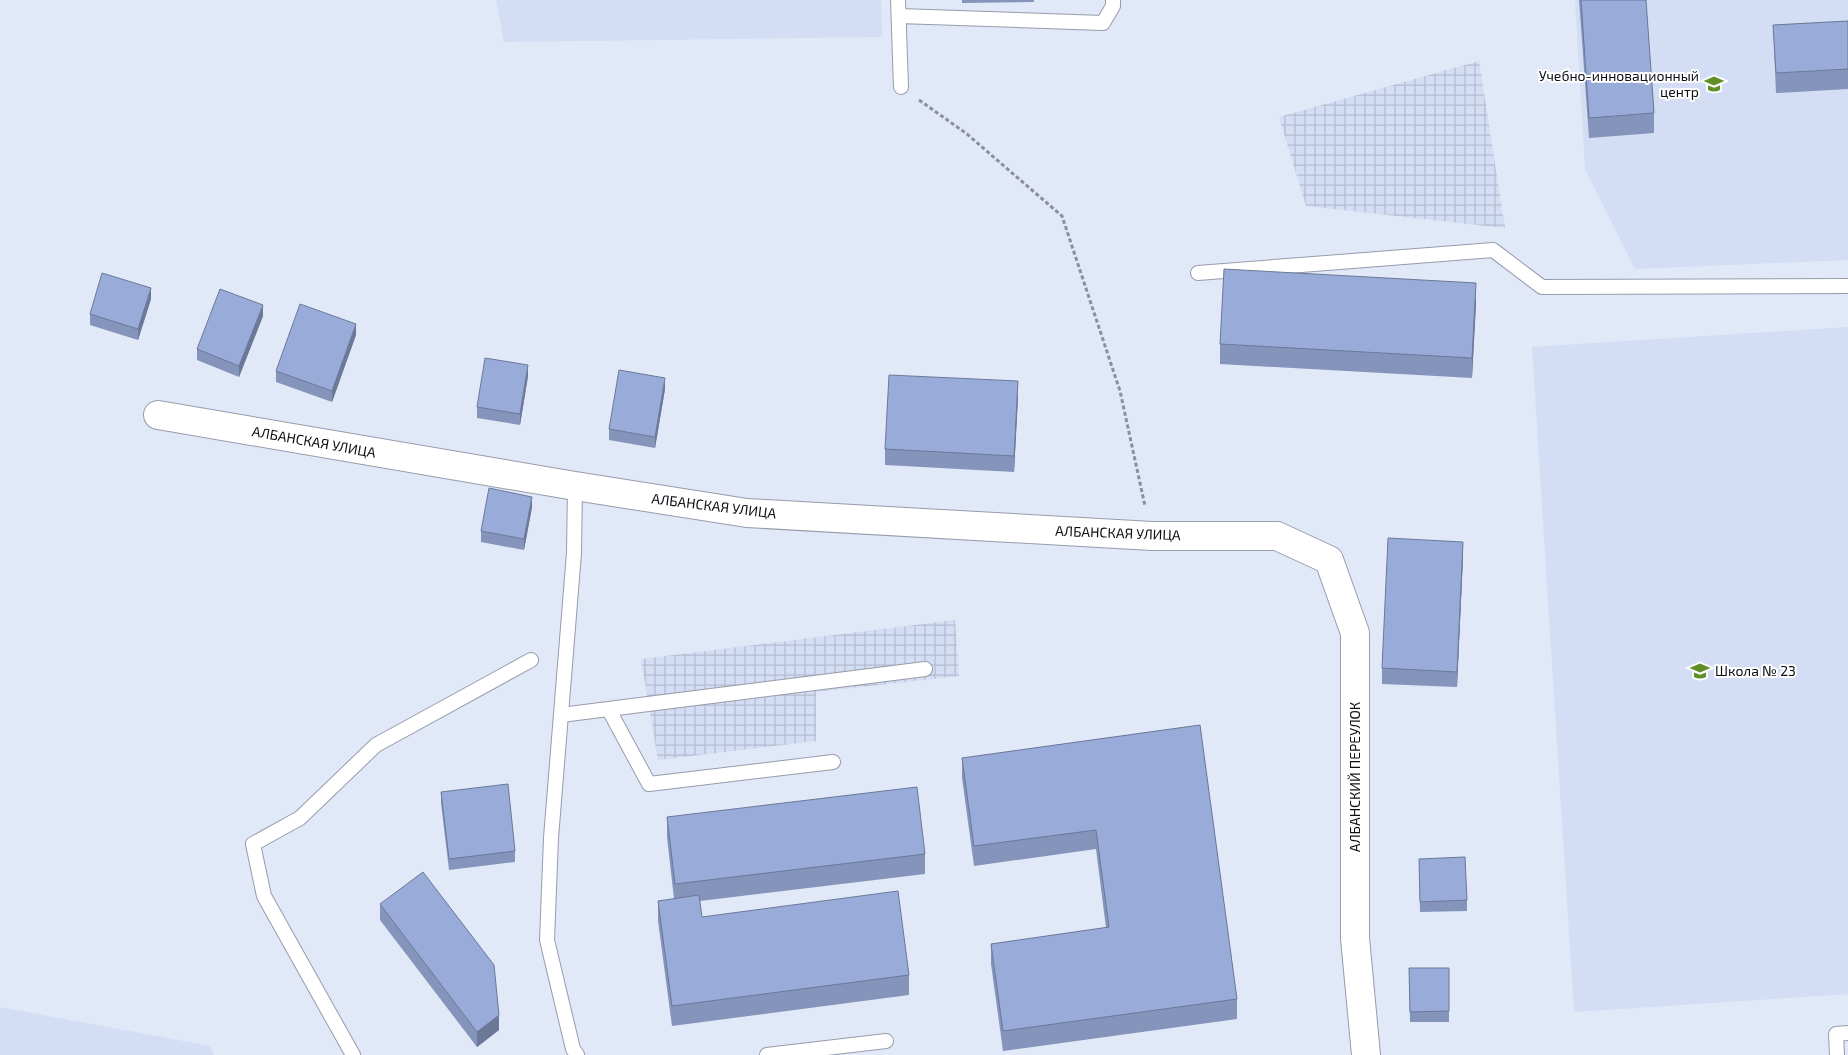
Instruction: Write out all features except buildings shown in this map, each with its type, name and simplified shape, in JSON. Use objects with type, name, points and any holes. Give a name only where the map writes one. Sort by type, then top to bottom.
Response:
[{"type":"street","name":"АЛБАНСКАЯ УЛИЦА","points":[[158,416],[747,513],[1152,536],[1277,536]]},
{"type":"street","name":"АЛБАНСКИЙ ПЕРЕУЛОК","points":[[1277,536],[1329,560],[1355,633],[1355,938],[1366,1055]]},
{"type":"lane","points":[[898,0],[901,87]]},
{"type":"lane","points":[[899,16],[1103,23],[1113,6],[1113,0]]},
{"type":"lane","points":[[1198,273],[1494,250],[1542,287],[1848,286]]},
{"type":"lane","points":[[575,486],[574,554],[551,838],[547,940],[573,1049],[577,1055]]},
{"type":"lane","points":[[353,1055],[264,896],[253,844],[300,818],[376,745],[531,660]]},
{"type":"lane","points":[[561,716],[925,669]]},
{"type":"lane","points":[[610,710],[649,784],[833,762]]},
{"type":"lane","points":[[1837,1055],[1836,1034],[1848,1033]]},
{"type":"lane","points":[[767,1055],[886,1041]]},
{"type":"path","points":[[901,87],[967,134],[1062,216],[1120,391],[1152,536]]},
{"type":"shaded area","points":[[496,0],[881,0],[882,37],[504,42]]},
{"type":"shaded area","name":"Учебно-инновационный центр","points":[[1575,0],[1848,0],[1848,260],[1635,269],[1585,169]]},
{"type":"shaded area","points":[[1479,61],[1505,228],[1306,206],[1279,117]]},
{"type":"shaded area","name":"Школа № 23","points":[[1848,327],[1848,994],[1574,1012],[1532,347]]},
{"type":"shaded area","points":[[955,620],[959,676],[816,692],[816,741],[658,760],[641,659]]},
{"type":"shaded area","points":[[0,1007],[210,1046],[214,1055],[0,1055]]},
{"type":"place","name":"Учебно-инновационный центр","points":[[1714,84]]},
{"type":"place","name":"Школа № 23","points":[[1700,671]]}]
